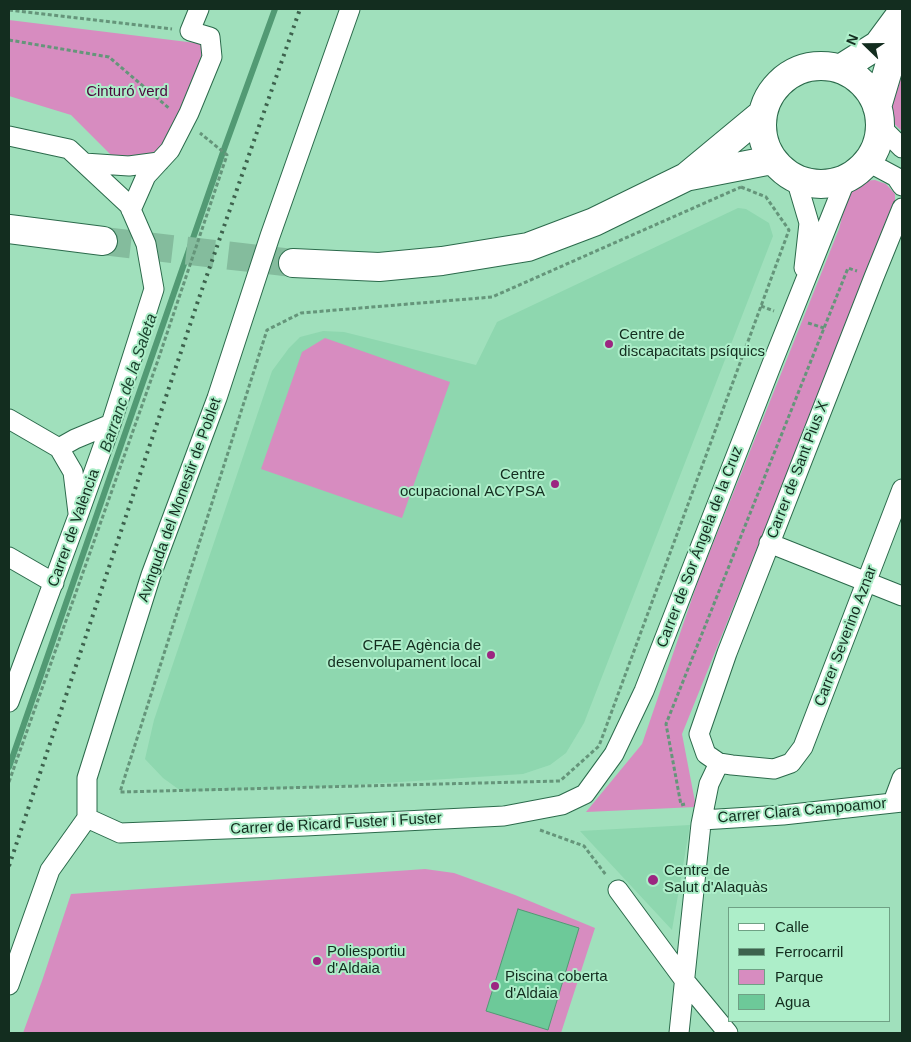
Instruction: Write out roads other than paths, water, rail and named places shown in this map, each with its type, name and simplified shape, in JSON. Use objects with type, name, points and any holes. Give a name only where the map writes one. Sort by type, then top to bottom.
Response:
[{"type":"street","points":[[131,210],[146,176],[170,150],[189,113],[212,57],[210,37],[190,31],[199,9]]},
{"type":"street","name":"Avinguda del Monestir de Poblet","points":[[87,818],[87,778],[151,575],[217,398],[270,236],[350,9]]},
{"type":"street","points":[[840,69],[878,44],[902,13]]},
{"type":"street","points":[[902,23],[879,116],[877,145],[868,162],[858,171],[846,179],[830,184],[812,184],[796,179],[783,171],[772,160],[765,146],[761,130],[762,114],[769,95],[783,79],[800,69],[820,66],[840,69],[857,77],[869,90],[879,116],[902,148]]},
{"type":"street","points":[[293,263],[379,267],[442,261],[528,247],[594,222],[686,177],[762,114]]},
{"type":"street","name":"Carrer de València","points":[[9,136],[69,149],[129,205],[146,244],[154,289],[111,424],[9,702]]},
{"type":"street","points":[[686,177],[772,160]]},
{"type":"street","points":[[84,164],[129,166],[159,162]]},
{"type":"street","points":[[868,162],[896,177],[902,186]]},
{"type":"street","name":"Carrer de Sor Ángela de la Cruz","points":[[796,179],[809,223],[801,292]]},
{"type":"street","name":"Carrer de Sor Ángela de la Cruz","points":[[585,794],[614,754],[644,691],[846,179]]},
{"type":"street","name":"Carrer de Sant Pius X","points":[[719,763],[706,754],[700,734],[727,653],[769,543],[902,208]]},
{"type":"street","points":[[9,228],[103,241]]},
{"type":"street","points":[[9,419],[59,448],[73,472],[78,516]]},
{"type":"street","points":[[59,448],[111,424]]},
{"type":"street","name":"Carrer Severino Aznar","points":[[719,763],[774,770],[791,763],[802,746],[902,489]]},
{"type":"street","points":[[769,543],[902,596]]},
{"type":"street","points":[[9,558],[54,583]]},
{"type":"street","points":[[679,1033],[702,820],[710,784],[719,763]]},
{"type":"street","points":[[898,802],[902,778]]},
{"type":"street","name":"Carrer de Ricard Fuster i Fuster","points":[[87,818],[120,833],[305,826],[504,816],[562,804],[585,794]]},
{"type":"street","name":"Carrer Clara Campoamor","points":[[702,820],[784,815],[898,802]]},
{"type":"street","points":[[9,985],[50,870],[87,818]]},
{"type":"street","points":[[618,890],[685,981],[728,1033]]},
{"type":"water","points":[[518,909],[579,928],[548,1030],[486,1011]]},
{"type":"waterway","name":"Barranc de la Saleta","points":[[9,767],[223,152],[275,9]]},
{"type":"tunnel","points":[[103,241],[293,263]]},
{"type":"railway","points":[[9,866],[199,298],[300,9]]},
{"type":"place","name":"Centre de discapacitats psíquics","points":[[609,344]]},
{"type":"place","name":"Centre ocupacional ACYPSA","points":[[555,484]]},
{"type":"place","name":"CFAE Agència de desenvolupament local","points":[[491,655]]},
{"type":"place","name":"Centre de Salut d'Alaquàs","points":[[653,880]]},
{"type":"place","name":"Poliesportiu d'Aldaia","points":[[317,961]]},
{"type":"place","name":"Piscina coberta d'Aldaia","points":[[495,986]]},
{"type":"park label","name":"Cinturó verd","points":[[127,92]]}]
